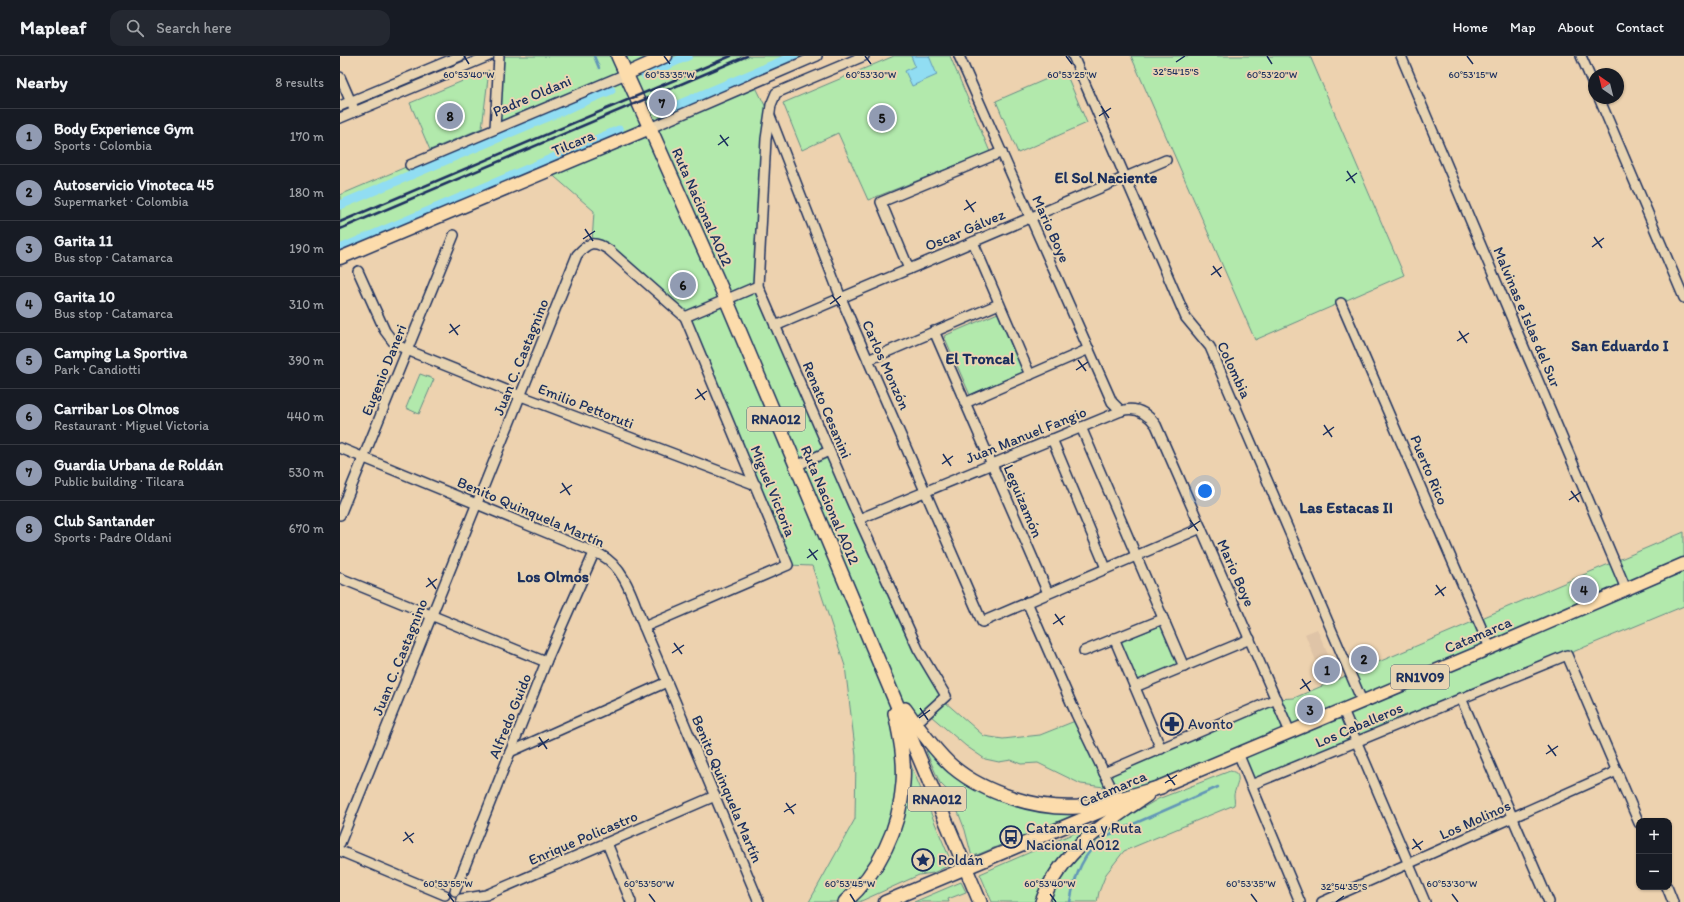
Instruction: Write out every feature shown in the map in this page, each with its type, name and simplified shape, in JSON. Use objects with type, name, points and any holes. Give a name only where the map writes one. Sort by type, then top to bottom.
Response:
[{"type":"highway","name":"Ruta Nacional A012","points":[[618,56],[726,299],[891,690]]},
{"type":"highway","points":[[845,902],[855,894],[872,873],[883,854],[894,828],[901,802],[908,731],[891,690]]},
{"type":"highway","points":[[891,690],[908,731],[971,780],[1016,799],[1046,805],[1077,807],[1118,802],[1161,787]]},
{"type":"highway","name":"RNA012","points":[[908,731],[980,902]]},
{"type":"highway","points":[[1042,902],[1046,890],[1062,865],[1085,841],[1112,818],[1161,787]]},
{"type":"main road","name":"Padre Oldani","points":[[626,74],[666,56]]},
{"type":"main road","name":"Tilcara","points":[[340,258],[650,128]]},
{"type":"main road","name":"Catamarca","points":[[1161,787],[1684,564]]},
{"type":"main road","name":"Catamarca","points":[[885,902],[1118,802]]},
{"type":"street","points":[[460,56],[340,105],[343,117],[488,56]]},
{"type":"street","points":[[495,129],[499,56]]},
{"type":"street","points":[[818,56],[826,72],[864,56]]},
{"type":"street","name":"Tilcara","points":[[650,128],[818,56]]},
{"type":"street","name":"Mario Boye","points":[[960,56],[1112,402],[1121,411]]},
{"type":"street","name":"Colombia","points":[[1073,56],[1186,318],[1210,347],[1362,701]]},
{"type":"street","name":"Malvinas e Islas del Sur","points":[[1402,56],[1626,588]]},
{"type":"street","points":[[1581,56],[1588,72]]},
{"type":"street","name":"Renato Cesanini","points":[[826,72],[776,93],[771,105],[766,139],[758,286],[829,451],[918,649],[946,696],[908,731]]},
{"type":"street","name":"Padre Oldani","points":[[410,165],[626,74]]},
{"type":"street","points":[[340,77],[355,112]]},
{"type":"street","points":[[1602,104],[1684,298]]},
{"type":"street","name":"Carlos Monzón","points":[[770,116],[841,298],[982,622],[1027,602]]},
{"type":"street","points":[[909,269],[881,202],[1002,152]]},
{"type":"street","name":"Oscar Gálvez","points":[[776,326],[1166,160]]},
{"type":"street","name":"Eugenio Daneri","points":[[340,515],[454,235]]},
{"type":"street","points":[[973,242],[1030,375]]},
{"type":"street","name":"Miguel Victoria","points":[[592,243],[600,244],[609,250],[685,317],[788,565],[644,627]]},
{"type":"street","name":"Juan C. Castagnino","points":[[340,843],[577,255],[584,247],[592,243]]},
{"type":"street","name":"Emilio Pettoruti","points":[[358,271],[385,331],[394,343],[407,350],[521,396],[756,485]]},
{"type":"street","points":[[685,317],[758,286]]},
{"type":"street","name":"Puerto Rico","points":[[1341,303],[1490,648]]},
{"type":"street","points":[[868,360],[1000,304]]},
{"type":"street","name":"Leguizamón","points":[[934,332],[1048,593]]},
{"type":"street","points":[[965,403],[1089,350]]},
{"type":"street","name":"Juan Manuel Fangio","points":[[859,519],[1121,411],[1136,410],[1144,413],[1156,425]]},
{"type":"street","name":"Mario Boye","points":[[1156,425],[1290,732]]},
{"type":"street","points":[[1082,427],[1184,666]]},
{"type":"street","points":[[1052,440],[1106,568]]},
{"type":"street","name":"Benito Quinquela Martín","points":[[340,448],[594,552],[608,559],[618,569],[760,902]]},
{"type":"street","points":[[796,466],[829,451]]},
{"type":"street","points":[[1118,802],[1076,714],[1027,602],[1200,528]]},
{"type":"street","name":"Alfredo Guido","points":[[455,891],[546,662],[594,552]]},
{"type":"street","points":[[340,578],[546,662]]},
{"type":"street","points":[[1084,651],[1163,618]]},
{"type":"street","points":[[1114,638],[1161,749]]},
{"type":"street","points":[[1135,687],[1250,639]]},
{"type":"street","name":"Los Caballeros","points":[[1251,785],[1567,655],[1617,771]]},
{"type":"street","points":[[510,752],[667,682]]},
{"type":"street","points":[[1461,698],[1549,902]]},
{"type":"street","points":[[1104,773],[1276,699]]},
{"type":"street","points":[[1343,710],[1425,902]]},
{"type":"street","points":[[1238,753],[1300,902]]},
{"type":"street","points":[[1617,771],[1637,818]]},
{"type":"street","name":"Los Molinos","points":[[1322,902],[1409,865],[1617,771]]},
{"type":"street","name":"Enrique Policastro","points":[[460,901],[486,895],[715,796]]},
{"type":"street","points":[[607,843],[631,902]]},
{"type":"street","points":[[340,851],[445,898],[448,891],[455,891],[459,894],[460,901]]},
{"type":"street","points":[[1668,890],[1673,902]]},
{"type":"shaded area","points":[[1317,629],[1338,678],[1325,683],[1305,634]]},
{"type":"green space","points":[[499,56],[817,56],[754,83],[770,116],[758,286],[918,649],[946,696],[908,730],[894,828],[845,902],[809,902],[855,819],[856,756],[845,666],[812,566],[788,565],[685,317],[609,250],[592,243],[594,211],[548,171],[340,258],[340,195],[495,129]]},
{"type":"green space","points":[[894,56],[950,56],[990,152],[868,200],[838,133],[802,150],[783,103]]},
{"type":"green space","points":[[1131,56],[1310,56],[1404,275],[1255,340]]},
{"type":"green space","points":[[489,70],[482,128],[430,150],[410,103]]},
{"type":"green space","points":[[1065,71],[1087,123],[1018,153],[996,101]]},
{"type":"green space","points":[[998,313],[1023,372],[970,395],[944,336]]},
{"type":"green space","points":[[420,374],[434,379],[419,414],[406,408]]},
{"type":"green space","points":[[1684,532],[1684,606],[1251,785],[1238,753],[1117,801],[1104,773],[1276,699],[1294,698]]},
{"type":"green space","points":[[1162,625],[1179,665],[1137,682],[1121,642]]},
{"type":"green space","points":[[945,702],[984,736],[1003,739],[1040,735],[1075,721],[1104,783],[1104,787],[1081,784],[1038,763],[1021,764],[1011,760],[999,762],[985,759],[966,746],[931,716]]},
{"type":"green space","points":[[926,751],[931,751],[954,773],[1078,813],[972,857],[965,830],[958,812],[946,789],[940,783]]},
{"type":"green space","points":[[907,762],[910,763],[952,864],[933,873],[919,875],[859,902],[850,902],[883,863]]},
{"type":"green space","points":[[1230,771],[1235,772],[1238,777],[1234,795],[1234,805],[1124,851],[1106,874],[1097,902],[1047,902],[1063,873],[1086,845],[1117,823],[1158,799]]},
{"type":"green space","points":[[1086,828],[1085,834],[1038,902],[992,902],[980,874]]},
{"type":"green space","points":[[961,882],[966,892],[948,899],[949,902],[914,902]]},
{"type":"water","points":[[911,56],[929,56],[937,75],[912,86],[905,71],[915,66]]},
{"type":"waterway","points":[[594,56],[599,68]]},
{"type":"waterway","points":[[645,75],[688,56]]},
{"type":"waterway","points":[[666,110],[794,56]]},
{"type":"waterway","points":[[340,205],[611,90]]},
{"type":"waterway","points":[[340,249],[619,130]]},
{"type":"waterway","points":[[1070,902],[1074,883],[1081,865],[1091,849],[1098,842],[1106,836],[1218,787]]},
{"type":"railway","points":[[340,222],[731,56]]},
{"type":"railway","points":[[340,229],[747,56]]},
{"type":"place","name":"Guardia Urbana de Roldán","points":[[662,103]]},
{"type":"place","name":"Club Santander","points":[[450,116]]},
{"type":"place","name":"Camping La Sportiva","points":[[882,118]]},
{"type":"place","name":"Carribar Los Olmos","points":[[683,285]]},
{"type":"place","name":"Garita 10","points":[[1584,590]]},
{"type":"place","name":"Autoservicio Vinoteca 45","points":[[1364,659]]},
{"type":"place","name":"Body Experience Gym","points":[[1327,670]]},
{"type":"place","name":"Garita 11","points":[[1310,710]]},
{"type":"place","name":"Avonto","points":[[1172,724]]},
{"type":"place","name":"Catamarca y Ruta Nacional A012","points":[[1011,837]]},
{"type":"place","name":"Roldán","points":[[923,860]]},
{"type":"district","name":"El Sol Naciente","points":[[1106,177]]},
{"type":"district","name":"San Eduardo I","points":[[1620,345]]},
{"type":"district","name":"El Troncal","points":[[980,358]]},
{"type":"district","name":"Las Estacas II","points":[[1346,507]]},
{"type":"district","name":"Los Olmos","points":[[553,576]]}]
